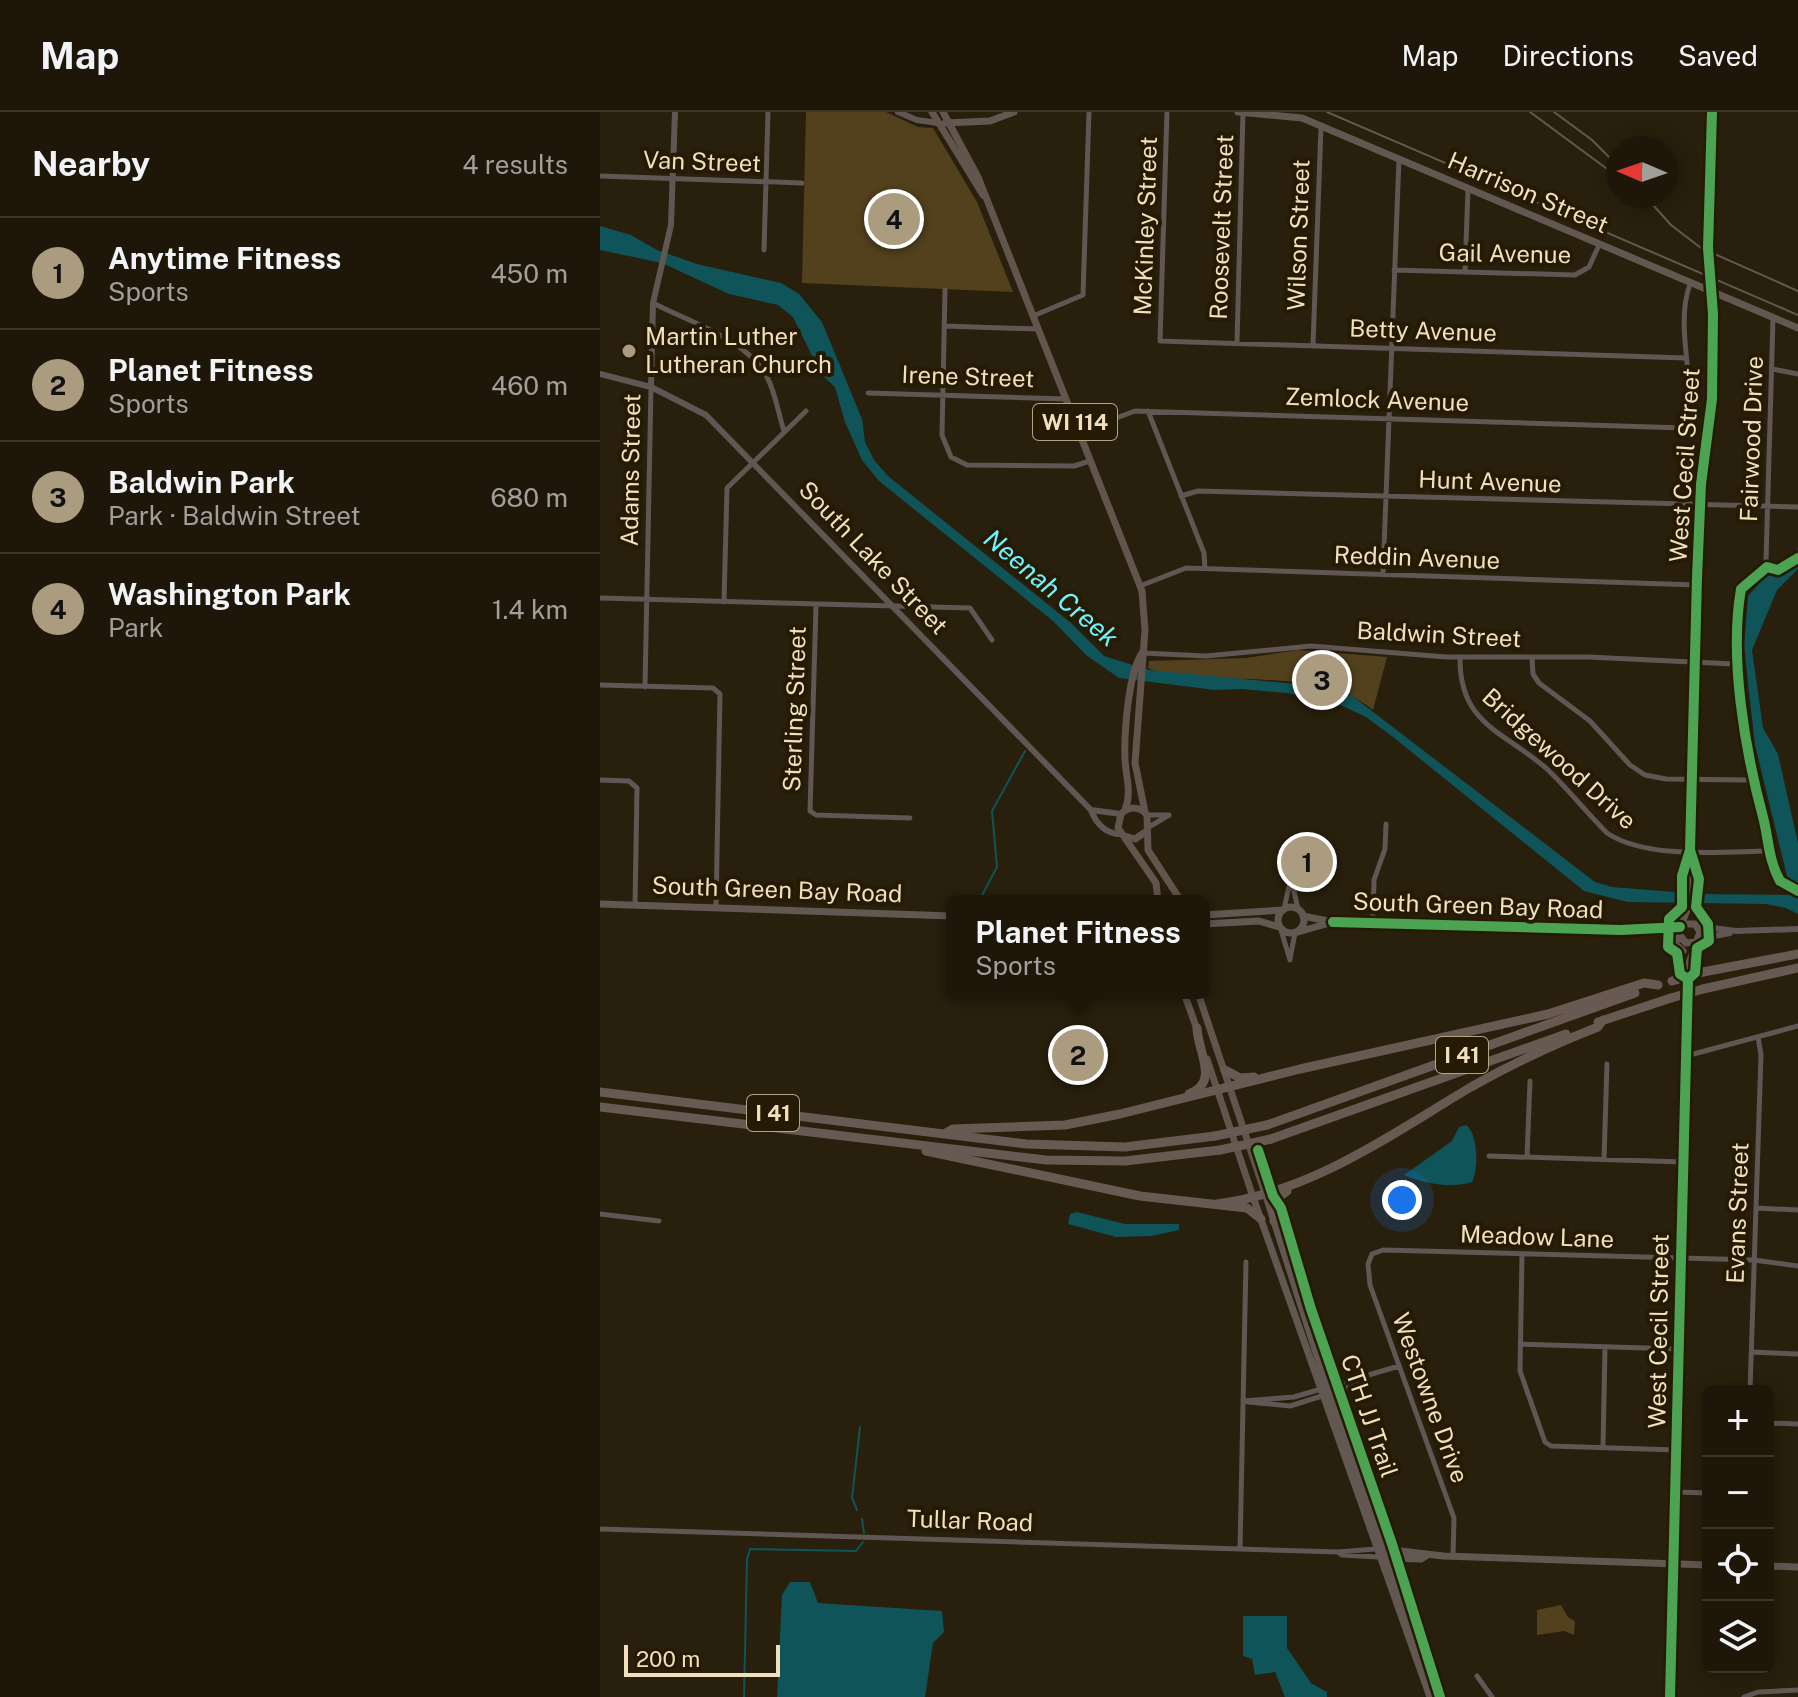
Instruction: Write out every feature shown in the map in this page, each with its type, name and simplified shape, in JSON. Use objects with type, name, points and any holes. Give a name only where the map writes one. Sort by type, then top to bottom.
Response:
[{"type":"highway","name":"I 41","points":[[600,1092],[1071,1147],[1125,1147],[1215,1136],[1267,1125],[1658,985],[1703,972],[1798,954]]},
{"type":"highway","name":"I 41","points":[[600,1107],[920,1147],[1077,1162],[1164,1158],[1271,1139],[1603,1020],[1703,989],[1798,968]]},
{"type":"highway","points":[[946,1133],[953,1129],[1065,1125],[1548,1014],[1644,983],[1658,985]]},
{"type":"highway","points":[[1274,1221],[1276,1199],[1294,1186],[1338,1165],[1508,1067],[1598,1027],[1603,1020]]},
{"type":"highway","points":[[1174,1100],[1194,1093],[1206,1081],[1197,1028]]},
{"type":"highway","points":[[1225,1070],[1245,1079],[1288,1067],[1300,1069]]},
{"type":"highway","points":[[920,1147],[930,1153],[1140,1196],[1247,1208],[1261,1219]]},
{"type":"highway","points":[[1217,1204],[1294,1186]]},
{"type":"main road","name":"WI 114","points":[[932,112],[983,195]]},
{"type":"main road","name":"WI 114","points":[[943,112],[974,166],[1140,586],[1145,619],[1140,668],[1125,747],[1129,793],[1120,813]]},
{"type":"main road","points":[[938,123],[990,121],[1014,112]]},
{"type":"main road","name":"Harrison Street","points":[[1240,112],[1287,114],[1321,126],[1798,328]]},
{"type":"main road","name":"West Cecil Street","points":[[1689,903],[1696,585],[1700,506],[1711,410],[1713,314],[1708,236],[1712,112]]},
{"type":"main road","name":"WI 114","points":[[1138,680],[1135,775],[1146,814]]},
{"type":"main road","points":[[1157,895],[1156,883],[1123,835],[1118,823],[1120,813],[1135,808],[1146,814],[1146,844],[1177,895]]},
{"type":"main road","points":[[1123,835],[1135,839],[1148,829]]},
{"type":"main road","points":[[1689,903],[1697,926],[1697,940]]},
{"type":"main road","points":[[1679,926],[1689,903]]},
{"type":"main road","name":"South Green Bay Road","points":[[600,904],[946,916]]},
{"type":"main road","points":[[1210,915],[1283,909]]},
{"type":"main road","points":[[1280,929],[1278,916],[1283,909]]},
{"type":"main road","name":"South Green Bay Road","points":[[1283,909],[1333,922]]},
{"type":"main road","points":[[1210,924],[1259,921],[1297,932],[1301,913]]},
{"type":"main road","name":"South Green Bay Road","points":[[1297,932],[1333,922],[1373,922],[1664,933],[1681,940],[1697,940]]},
{"type":"main road","name":"West Cecil Street","points":[[1679,926],[1688,966]]},
{"type":"main road","name":"South Green Bay Road","points":[[1624,931],[1697,926]]},
{"type":"main road","points":[[1624,931],[1669,938],[1683,951]]},
{"type":"main road","name":"West Cecil Street","points":[[1674,1564],[1688,966],[1697,940]]},
{"type":"main road","points":[[1186,999],[1430,1697]]},
{"type":"main road","points":[[1200,999],[1274,1221],[1324,1392]]},
{"type":"main road","name":"Tullar Road","points":[[1381,1553],[1421,1559],[1427,1555],[1702,1565]]},
{"type":"main road","points":[[1774,1566],[1798,1567]]},
{"type":"street","name":"Adams Street","points":[[645,687],[653,303],[671,225],[675,112]]},
{"type":"street","points":[[764,250],[768,112]]},
{"type":"street","points":[[898,112],[917,120],[938,123]]},
{"type":"street","points":[[1032,316],[1083,295],[1089,112]]},
{"type":"street","name":"McKinley Street","points":[[1160,341],[1167,112]]},
{"type":"street","name":"Roosevelt Street","points":[[1237,343],[1240,112]]},
{"type":"street","name":"Wilson Street","points":[[1313,345],[1321,126]]},
{"type":"street","points":[[1383,574],[1399,159]]},
{"type":"street","name":"Van Street","points":[[600,176],[802,183]]},
{"type":"street","points":[[1465,272],[1468,189]]},
{"type":"street","name":"Gail Avenue","points":[[1394,270],[1579,274],[1589,267],[1599,245]]},
{"type":"street","points":[[1685,358],[1682,311],[1690,284]]},
{"type":"street","points":[[945,290],[942,441],[951,457],[961,463],[1074,466],[1090,461]]},
{"type":"street","points":[[653,303],[735,345],[753,359],[771,385],[784,432]]},
{"type":"street","name":"Fairwood Drive","points":[[1766,561],[1773,318]]},
{"type":"street","points":[[944,326],[1037,329]]},
{"type":"street","name":"Betty Avenue","points":[[1160,341],[1685,358]]},
{"type":"street","name":"Zemlock Avenue","points":[[1079,432],[1129,412],[1148,411],[1684,428],[1685,358]]},
{"type":"street","points":[[1772,369],[1798,374]]},
{"type":"street","name":"South Lake Street","points":[[600,374],[651,387],[706,415],[896,607],[1091,810],[1097,821]]},
{"type":"street","name":"Irene Street","points":[[868,393],[1066,399]]},
{"type":"street","points":[[724,602],[726,491],[806,411]]},
{"type":"street","points":[[1148,411],[1204,553],[1205,569]]},
{"type":"street","name":"Hunt Avenue","points":[[1181,496],[1198,491],[1798,507]]},
{"type":"street","name":"Reddin Avenue","points":[[1140,586],[1183,569],[1696,585]]},
{"type":"street","points":[[600,598],[970,608],[992,640]]},
{"type":"street","name":"Sterling Street","points":[[816,606],[811,813],[910,818]]},
{"type":"street","name":"Baldwin Street","points":[[1142,653],[1206,656],[1311,646],[1460,657],[1734,664]]},
{"type":"street","name":"Bridgewood Drive","points":[[1460,657],[1462,687],[1477,716],[1546,769],[1607,833],[1638,849],[1766,851]]},
{"type":"street","points":[[1532,657],[1533,674],[1539,683],[1590,721],[1630,765],[1655,778],[1747,780]]},
{"type":"street","points":[[600,685],[713,688],[720,694],[716,908]]},
{"type":"street","points":[[600,780],[629,781],[637,788],[635,906]]},
{"type":"street","points":[[1091,810],[1120,813]]},
{"type":"street","points":[[1120,813],[1097,821],[1109,832],[1123,835]]},
{"type":"street","points":[[1146,814],[1169,815],[1148,829]]},
{"type":"street","points":[[1373,922],[1374,880],[1385,849],[1386,824]]},
{"type":"street","points":[[1283,909],[1291,878],[1301,913]]},
{"type":"street","points":[[1697,926],[1736,931],[1798,929]]},
{"type":"street","points":[[1280,929],[1290,960],[1297,932]]},
{"type":"street","points":[[1697,940],[1736,931]]},
{"type":"street","points":[[1686,1056],[1798,1026]]},
{"type":"street","name":"Evans Street","points":[[1750,1385],[1761,1055],[1758,1037]]},
{"type":"street","points":[[1604,1159],[1607,1064]]},
{"type":"street","points":[[1527,1157],[1530,1081]]},
{"type":"street","points":[[1489,1156],[1683,1162]]},
{"type":"street","points":[[1756,1208],[1798,1210]]},
{"type":"street","points":[[600,1214],[659,1221]]},
{"type":"street","name":"Meadow Lane","points":[[1372,1254],[1383,1250],[1754,1260],[1798,1266]]},
{"type":"street","name":"Westowne Drive","points":[[1372,1254],[1368,1277],[1454,1518],[1453,1557]]},
{"type":"street","points":[[1522,1254],[1521,1375],[1547,1444],[1676,1450]]},
{"type":"street","points":[[1240,1549],[1246,1262]]},
{"type":"street","points":[[1520,1344],[1678,1349]]},
{"type":"street","points":[[1603,1447],[1605,1347]]},
{"type":"street","points":[[1752,1352],[1798,1354]]},
{"type":"street","points":[[1243,1401],[1289,1398],[1354,1386],[1361,1379],[1399,1366]]},
{"type":"street","points":[[1774,1423],[1798,1424]]},
{"type":"street","points":[[1675,1492],[1702,1493]]},
{"type":"street","name":"Tullar Road","points":[[600,1529],[1338,1552],[1342,1555],[1381,1553]]},
{"type":"street","name":"West Cecil Street","points":[[1670,1697],[1674,1564]]},
{"type":"street","points":[[1477,1676],[1492,1697]]},
{"type":"street","points":[[1745,1696],[1798,1690]]},
{"type":"shaded area","points":[[806,112],[886,112],[918,127],[933,128],[977,202],[1013,292],[802,283]]},
{"type":"shaded area","points":[[1298,650],[1387,657],[1373,710],[1354,698],[1310,684],[1168,673],[1148,668],[1149,661],[1246,658]]},
{"type":"shaded area","points":[[1561,1605],[1568,1617],[1575,1621],[1574,1635],[1564,1631],[1537,1635],[1537,1610]]},
{"type":"water","points":[[600,226],[631,235],[657,250],[697,264],[781,283],[799,294],[822,322],[862,419],[865,442],[874,460],[888,476],[1071,623],[1104,656],[1149,670],[1316,686],[1351,695],[1595,882],[1612,887],[1699,894],[1794,895],[1798,899],[1798,914],[1765,904],[1628,902],[1584,891],[1393,737],[1366,717],[1336,703],[1287,693],[1215,690],[1119,678],[1086,655],[1053,621],[879,481],[862,460],[845,422],[835,387],[821,374],[793,317],[778,305],[729,294],[662,263],[600,250]]},
{"type":"water","points":[[1798,546],[1798,569],[1777,590],[1752,650],[1763,728],[1778,754],[1798,843],[1798,883],[1788,880],[1755,745],[1744,646],[1748,596],[1765,577],[1795,563]]},
{"type":"water","points":[[1466,1125],[1473,1135],[1476,1152],[1472,1182],[1436,1184],[1404,1175],[1452,1141],[1459,1127]]},
{"type":"water","points":[[1077,1212],[1125,1224],[1179,1224],[1179,1230],[1152,1236],[1116,1237],[1068,1224],[1070,1214]]},
{"type":"water","points":[[790,1582],[810,1582],[818,1603],[942,1611],[944,1632],[933,1643],[925,1697],[777,1697],[782,1595]]},
{"type":"water","points":[[1243,1616],[1287,1616],[1287,1648],[1311,1683],[1327,1692],[1327,1697],[1285,1697],[1275,1672],[1255,1675],[1252,1659],[1243,1656]]},
{"type":"waterway","points":[[982,895],[997,867],[992,811],[1025,751]]},
{"type":"waterway","points":[[857,1510],[852,1498],[860,1427]]},
{"type":"waterway","points":[[862,1519],[864,1533]]},
{"type":"waterway","points":[[744,1697],[747,1560],[750,1549],[856,1551],[863,1542]]},
{"type":"railway","points":[[1327,112],[1798,315]]},
{"type":"railway","points":[[1530,112],[1606,168]]},
{"type":"railway","points":[[1554,112],[1606,154]]},
{"type":"railway","points":[[1656,208],[1671,225],[1701,248],[1798,291]]},
{"type":"cycle path","points":[[1690,850],[1701,484],[1712,399],[1713,314],[1708,248],[1712,112]]},
{"type":"cycle path","points":[[1798,558],[1778,570],[1767,567],[1741,589],[1737,644],[1745,734],[1771,857],[1780,881],[1798,891]]},
{"type":"cycle path","points":[[1690,850],[1699,879],[1696,907],[1708,924],[1709,941],[1697,948],[1695,973],[1688,979],[1680,974],[1677,953],[1668,947],[1669,919],[1682,907],[1682,876],[1690,850]]},
{"type":"cycle path","points":[[1333,922],[1621,930],[1680,927]]},
{"type":"cycle path","points":[[1670,1697],[1688,979]]},
{"type":"cycle path","name":"CTH JJ Trail","points":[[1258,1150],[1273,1196],[1281,1208],[1311,1309],[1392,1544],[1440,1697]]},
{"type":"place","name":"Washington Park","points":[[894,219]]},
{"type":"place","name":"Martin Luther Lutheran Church","points":[[629,351]]},
{"type":"place","name":"Baldwin Park","points":[[1322,680]]},
{"type":"place","name":"Anytime Fitness","points":[[1307,862]]},
{"type":"place","name":"Planet Fitness","points":[[1078,1055]]},
{"type":"water label","name":"Neenah Creek","points":[[1051,588]]}]
